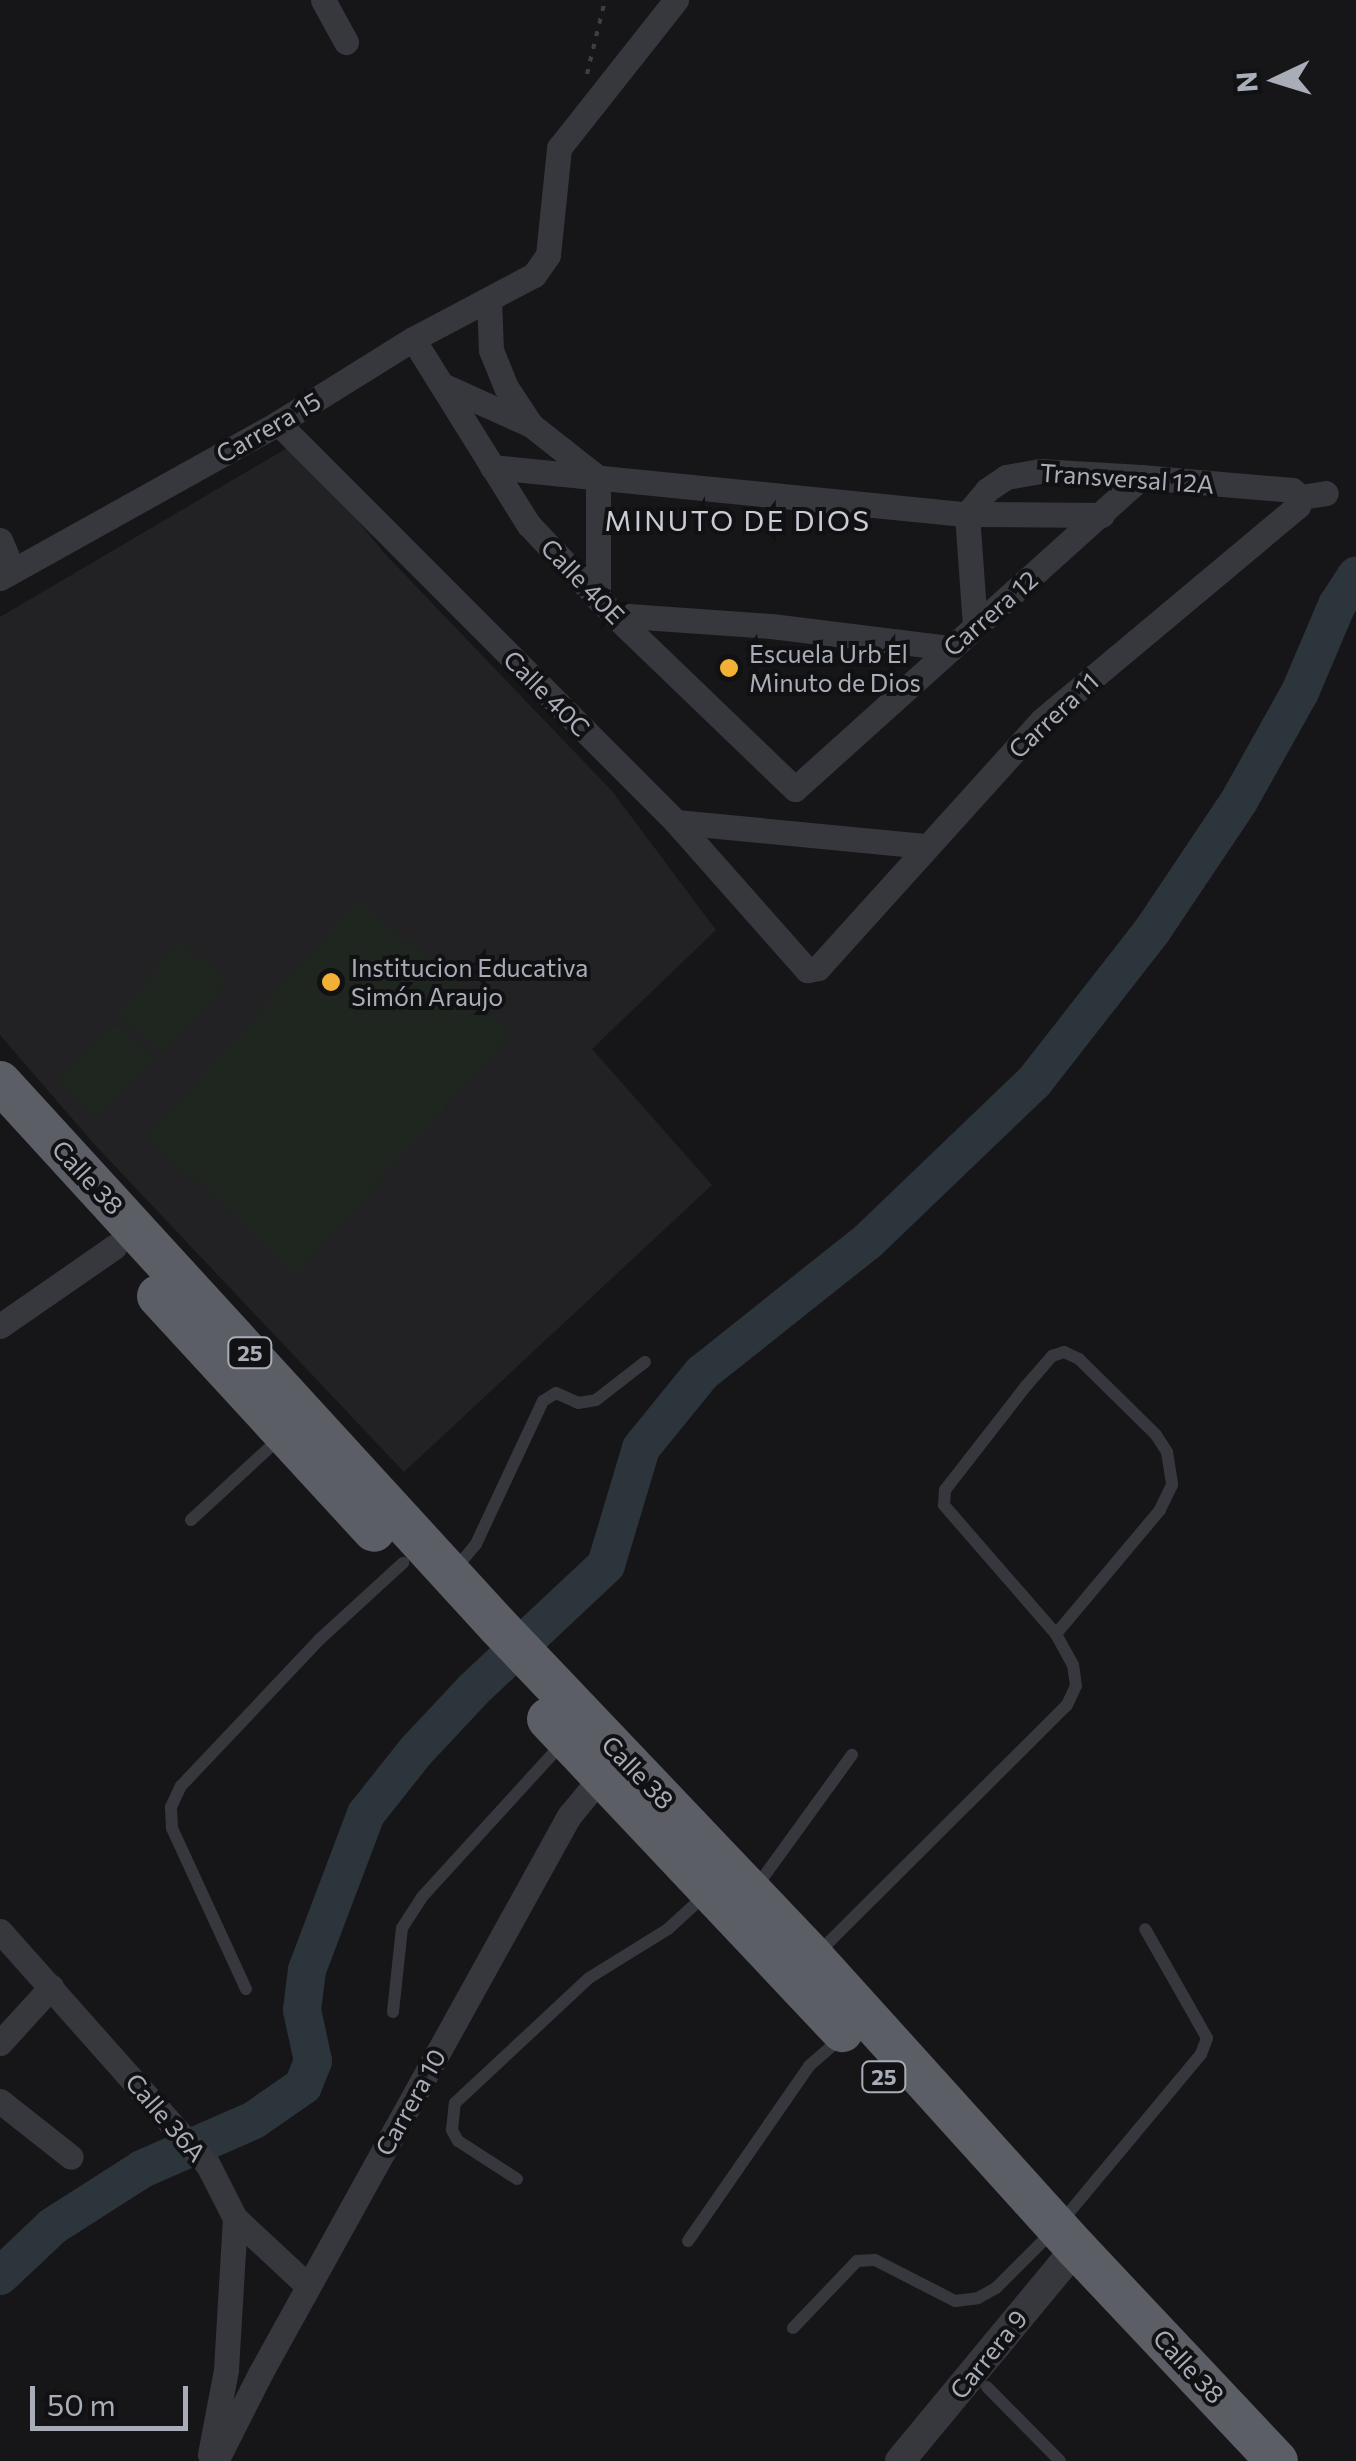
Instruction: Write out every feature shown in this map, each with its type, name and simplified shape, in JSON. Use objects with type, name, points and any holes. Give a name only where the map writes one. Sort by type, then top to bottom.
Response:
[{"type":"highway","name":"Calle 38","points":[[0,1082],[295,1424],[403,1562],[487,1634],[611,1765],[752,1892],[813,1957],[1240,2461]]},
{"type":"highway","name":"Calle 38","points":[[0,1125],[114,1247],[451,1574],[487,1634]]},
{"type":"highway","name":"Calle 38","points":[[611,1765],[709,1892],[1065,2256],[1277,2461]]},
{"type":"street","points":[[324,0],[346,42]]},
{"type":"street","name":"Carrera 15","points":[[7,574],[278,423],[412,340],[534,275],[548,254],[559,148],[676,0]]},
{"type":"street","points":[[488,299],[491,350],[506,388],[532,426]]},
{"type":"street","name":"Calle 40E","points":[[412,340],[529,525],[606,607],[795,789]]},
{"type":"street","points":[[442,385],[532,426],[598,478],[606,607],[949,648]]},
{"type":"street","name":"Calle 40C","points":[[278,423],[676,822],[806,970]]},
{"type":"street","name":"Transversal 12A","points":[[492,467],[967,514],[1102,516]]},
{"type":"street","name":"Transversal 12A","points":[[967,514],[987,490],[1024,472],[1140,477],[1313,495]]},
{"type":"street","name":"Carrera 12","points":[[795,789],[949,648],[1102,516],[1140,477]]},
{"type":"street","name":"Carrera 11","points":[[806,970],[818,968],[1042,720],[1313,495]]},
{"type":"street","points":[[967,514],[975,626]]},
{"type":"street","points":[[0,540],[7,574]]},
{"type":"street","points":[[676,822],[926,846]]},
{"type":"street","points":[[0,1326],[114,1247]]},
{"type":"street","name":"Carrera 10","points":[[213,2461],[568,1816],[611,1765]]},
{"type":"street","name":"Calle 36A","points":[[0,1932],[208,2165],[235,2218]]},
{"type":"street","points":[[0,2044],[52,1987]]},
{"type":"street","points":[[0,2100],[72,2158]]},
{"type":"street","points":[[235,2218],[308,2286]]},
{"type":"street","points":[[213,2461],[226,2370],[235,2218]]},
{"type":"street","name":"Carrera 9","points":[[927,2461],[986,2387],[1065,2256]]},
{"type":"street","name":"Carrera 9","points":[[900,2461],[1065,2256]]},
{"type":"lane","points":[[813,1957],[1067,1705],[1076,1686],[1073,1665],[1056,1634],[944,1505],[945,1490],[1014,1400],[1052,1356],[1064,1352],[1080,1359],[1156,1436],[1167,1452],[1172,1485],[1160,1510],[1056,1634]]},
{"type":"lane","points":[[451,1574],[476,1544],[543,1401],[556,1393],[578,1402],[596,1400],[645,1362]]},
{"type":"lane","points":[[192,1520],[295,1424]]},
{"type":"lane","points":[[246,1989],[172,1828],[171,1807],[181,1786],[320,1639],[403,1562]]},
{"type":"lane","points":[[393,2012],[402,1928],[422,1897],[576,1729]]},
{"type":"lane","points":[[752,1892],[852,1755]]},
{"type":"lane","points":[[517,2179],[458,2140],[452,2130],[455,2104],[589,1978],[668,1929],[709,1892]]},
{"type":"lane","points":[[793,2328],[857,2262],[874,2260],[955,2301],[978,2298],[1065,2256],[1201,2054],[1207,2038],[1145,1929]]},
{"type":"lane","points":[[688,2241],[809,2066],[845,2034]]},
{"type":"lane","points":[[986,2387],[1060,2461]]},
{"type":"shaded area","name":"Institucion Educativa Simón Araujo","points":[[294,444],[386,555],[612,791],[716,930],[592,1049],[712,1185],[404,1472],[95,1145],[0,1035],[0,617]]},
{"type":"shaded area","points":[[359,900],[512,1032],[297,1274],[148,1137]]},
{"type":"shaded area","points":[[179,941],[227,981],[163,1054],[119,1016]]},
{"type":"shaded area","points":[[115,1024],[154,1056],[93,1117],[57,1080]]},
{"type":"waterway","points":[[0,2276],[53,2226],[142,2169],[254,2120],[303,2086],[313,2061],[302,2010],[307,1970],[366,1814],[416,1751],[474,1689],[606,1565],[641,1448],[702,1373],[868,1241],[1034,1082],[1152,931],[1239,801],[1300,692],[1337,605],[1356,576]]},
{"type":"place","name":"Escuela Urb El Minuto de Dios","points":[[729,668]]},
{"type":"place","name":"Institucion Educativa Simón Araujo","points":[[331,982]]},
{"type":"district","name":"MINUTO DE DIOS","points":[[738,520]]}]
